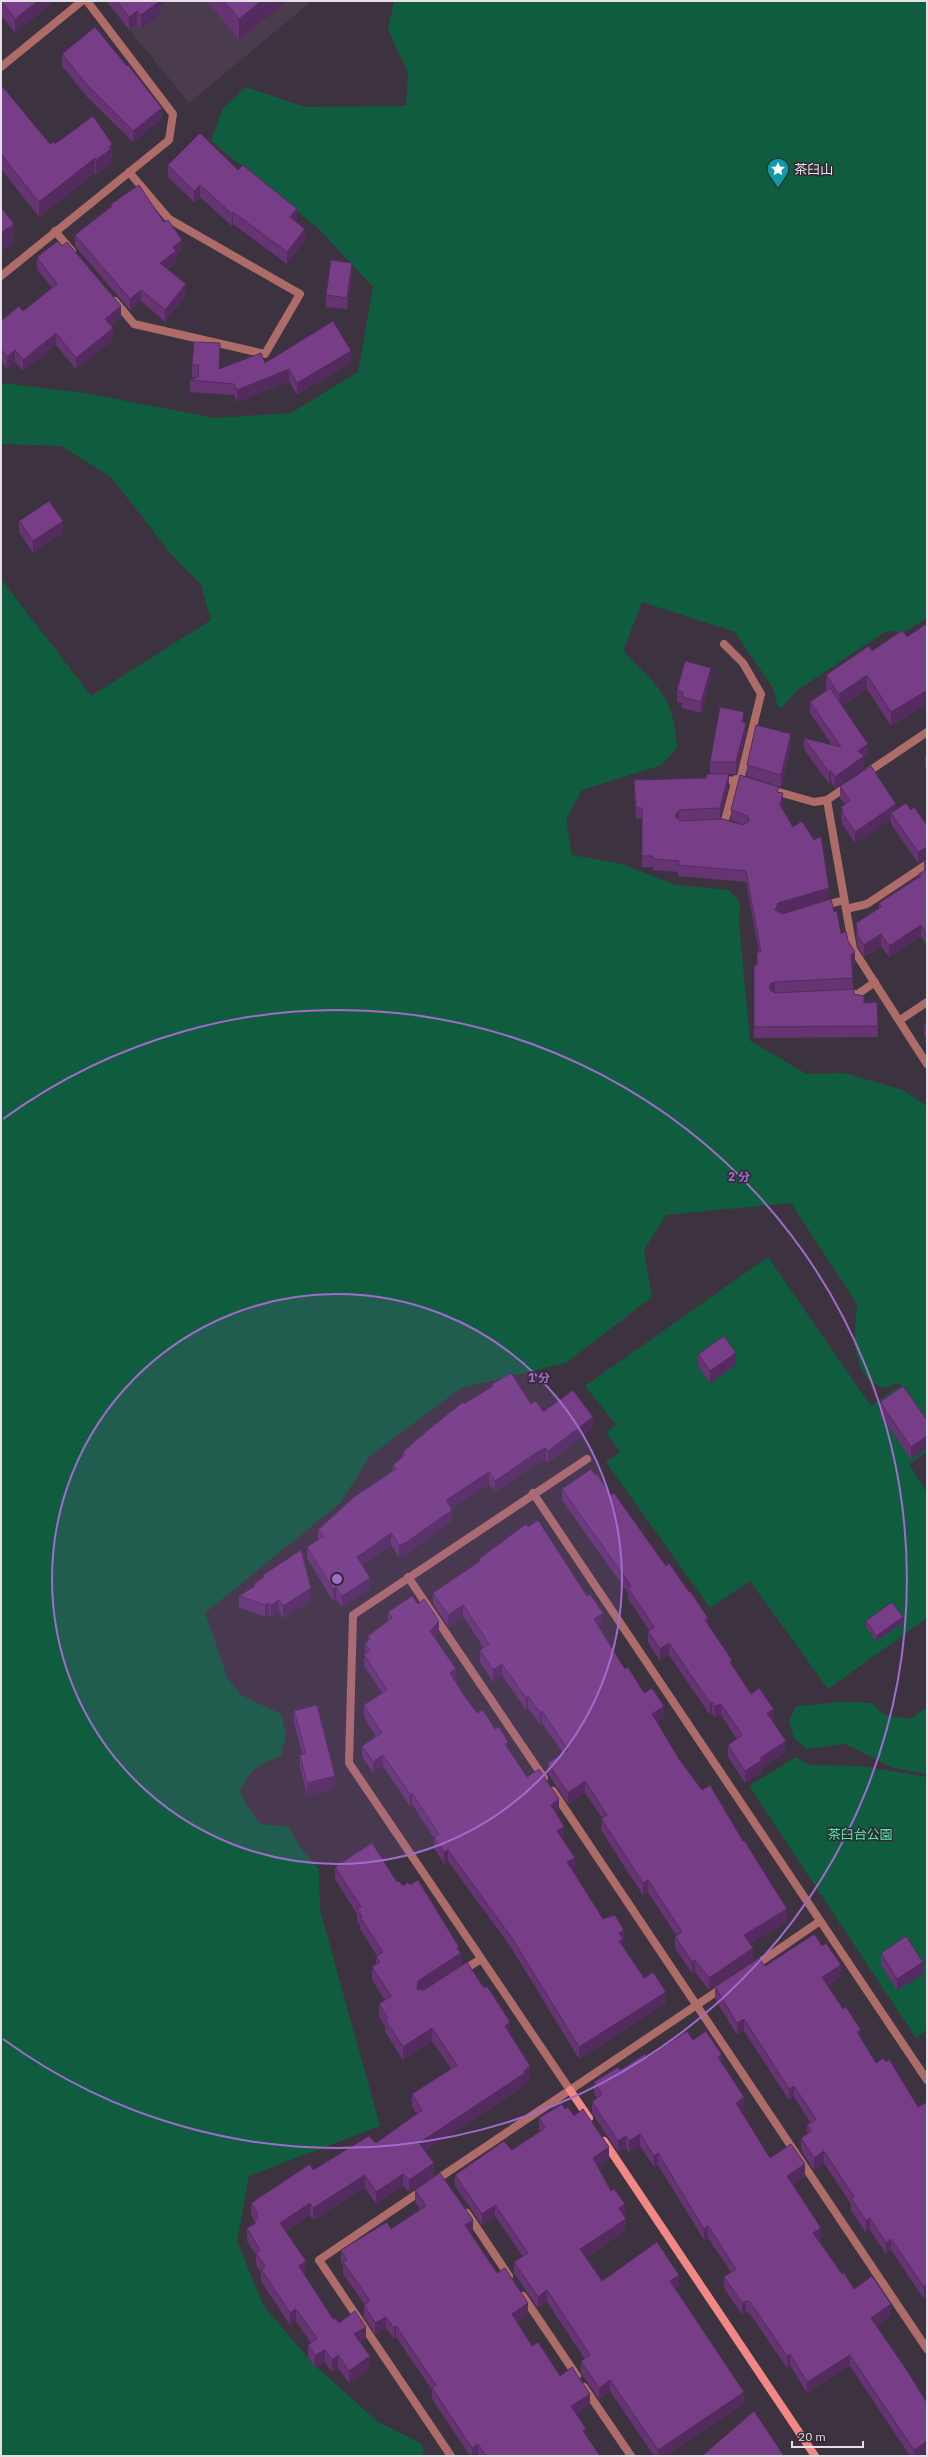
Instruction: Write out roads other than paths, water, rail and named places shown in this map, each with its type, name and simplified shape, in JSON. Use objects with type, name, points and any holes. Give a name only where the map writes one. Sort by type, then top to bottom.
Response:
[{"type":"street","points":[[1,67],[82,1]]},
{"type":"street","points":[[1,276],[168,140],[173,114],[86,1]]},
{"type":"street","points":[[109,295],[134,324],[265,354],[300,294],[168,219],[129,172]]},
{"type":"street","points":[[56,230],[80,260]]},
{"type":"street","points":[[709,825],[727,825],[761,694],[743,664],[724,644]]},
{"type":"street","points":[[711,779],[738,780],[814,802],[827,800],[927,732]]},
{"type":"street","points":[[827,800],[852,949],[900,1020],[906,1033],[927,1064]]},
{"type":"street","points":[[814,908],[845,904],[867,904],[927,864]]},
{"type":"street","points":[[835,995],[858,994],[875,982]]},
{"type":"street","points":[[900,1020],[927,1002]]},
{"type":"street","points":[[587,1459],[353,1615],[349,1763],[592,2123]]},
{"type":"street","points":[[534,1494],[927,2080]]},
{"type":"street","points":[[408,1578],[698,2005],[927,2349]]},
{"type":"street","points":[[743,1974],[820,1921]]},
{"type":"street","points":[[451,1978],[481,1959]]},
{"type":"street","points":[[451,2456],[319,2260],[444,2180],[570,2090],[730,1983]]},
{"type":"street","points":[[601,2136],[815,2456]]},
{"type":"street","points":[[464,2209],[631,2456]]},
{"type":"place","name":"茶臼山","points":[[778,188]]},
{"type":"park label","name":"茶臼台公園","points":[[860,1834]]}]
